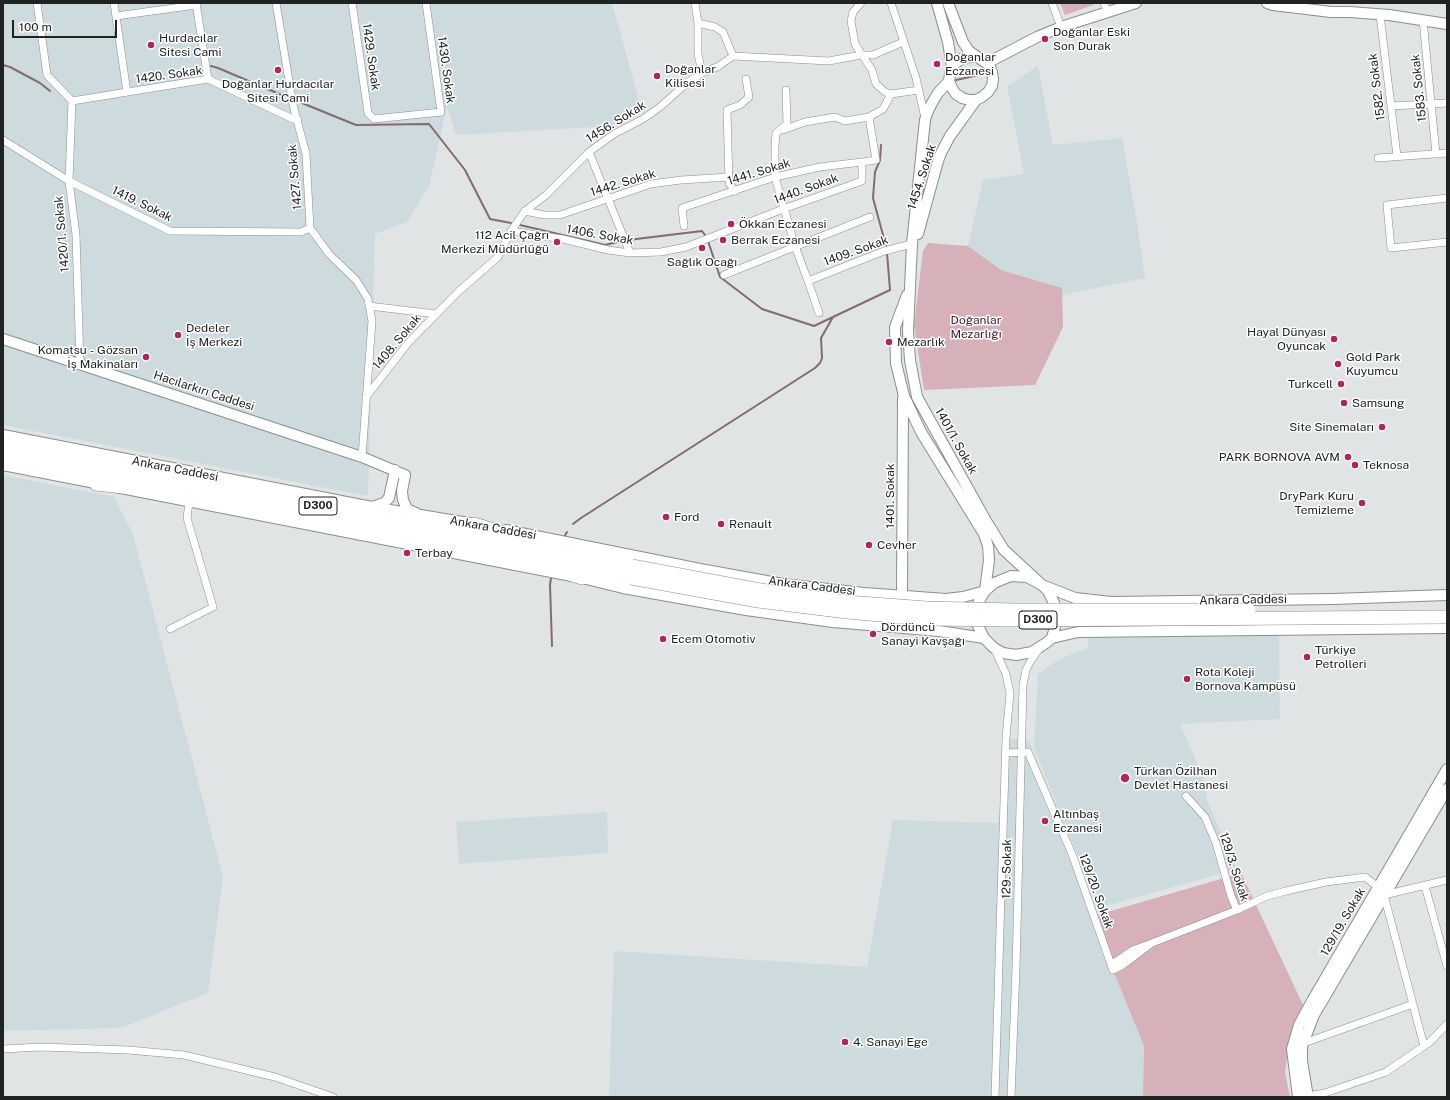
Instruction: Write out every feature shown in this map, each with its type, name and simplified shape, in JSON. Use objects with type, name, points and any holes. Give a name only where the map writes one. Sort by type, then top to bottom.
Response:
[{"type":"highway","points":[[3,437],[27,440]]},
{"type":"highway","name":"Ankara Caddesi","points":[[3,445],[578,556],[632,572],[758,601],[847,612],[925,618],[1018,620],[1447,617]]},
{"type":"highway","name":"Ankara Caddesi","points":[[3,456],[516,556],[847,602],[927,608],[1013,610],[1357,610],[1447,608]]},
{"type":"highway","points":[[96,484],[207,496]]},
{"type":"highway","points":[[474,524],[578,556]]},
{"type":"highway","points":[[516,556],[582,578]]},
{"type":"main road","points":[[937,3],[948,42],[952,68]]},
{"type":"main road","points":[[948,3],[963,42],[977,57],[987,63],[992,72],[992,86],[988,92],[976,100],[968,100],[956,94],[952,88],[950,74],[952,68],[963,58],[977,57]]},
{"type":"main road","points":[[987,63],[1037,37],[1106,8],[1136,3]]},
{"type":"main road","points":[[1267,3],[1331,12],[1380,15],[1447,24]]},
{"type":"main road","points":[[925,120],[927,113],[938,93],[950,81]]},
{"type":"main road","name":"1454. Sokak","points":[[912,244],[918,234],[938,161],[950,136],[976,100]]},
{"type":"main road","name":"1401/1. Sokak","points":[[925,120],[912,244],[908,331],[910,360],[917,397],[986,521],[1004,550],[1042,585]]},
{"type":"main road","name":"1401/1. Sokak","points":[[910,286],[895,327],[896,363],[904,396],[921,432],[984,534],[988,546],[989,560],[985,591]]},
{"type":"main road","name":"Hacılarkırı Caddesi","points":[[3,339],[362,457],[395,470],[406,475],[402,491],[403,500],[407,509],[421,515]]},
{"type":"main road","name":"1401. Sokak","points":[[902,596],[904,396]]},
{"type":"main road","name":"Ankara Caddesi","points":[[27,440],[372,507],[474,524],[783,584],[946,599],[963,597],[985,591],[994,582],[1010,576],[1028,577],[1042,585],[1075,598],[1111,602],[1333,599],[1447,595]]},
{"type":"main road","points":[[3,465],[582,578],[623,588],[746,610],[833,622],[939,631],[984,638]]},
{"type":"main road","points":[[372,507],[384,503],[389,498],[395,470]]},
{"type":"main road","points":[[1042,585],[1048,591],[1054,603],[1056,623],[1052,638]]},
{"type":"main road","points":[[985,591],[979,601],[977,611],[978,626],[984,638],[994,648],[1003,653],[1016,655],[1032,652],[1052,638],[1078,632],[1447,628]]},
{"type":"main road","name":"129/19. Sokak","points":[[1305,1097],[1302,1061],[1304,1043],[1314,1015],[1447,770]]},
{"type":"main road","name":"129/19. Sokak","points":[[1305,1097],[1292,1050],[1300,1025],[1312,1001],[1447,788]]},
{"type":"street","points":[[37,3],[47,75],[72,101]]},
{"type":"street","points":[[114,3],[127,92]]},
{"type":"street","name":"1427. Sokak","points":[[276,3],[293,105],[306,154],[310,228]]},
{"type":"street","name":"1429. Sokak","points":[[352,3],[368,113]]},
{"type":"street","name":"1430. Sokak","points":[[368,113],[374,119],[441,112],[426,3]]},
{"type":"street","points":[[695,3],[698,23],[698,54],[702,73]]},
{"type":"street","points":[[861,3],[853,12],[851,21],[855,44],[872,70],[876,84],[884,92],[891,94],[919,90]]},
{"type":"street","name":"1401/1. Sokak","points":[[891,3],[919,90],[925,120]]},
{"type":"street","points":[[1052,3],[1061,27]]},
{"type":"street","points":[[116,16],[157,7],[196,4],[208,79]]},
{"type":"street","name":"1582. Sokak","points":[[1380,15],[1396,156]]},
{"type":"street","name":"1583. Sokak","points":[[1423,20],[1436,154]]},
{"type":"street","points":[[698,23],[715,27],[723,32],[733,56],[829,61],[878,53],[903,42]]},
{"type":"street","name":"1456. Sokak","points":[[436,314],[498,256],[511,231],[525,211],[546,195],[589,152],[614,134],[642,119],[660,107],[687,82],[702,73],[719,66],[733,56]]},
{"type":"street","name":"1420. Sokak","points":[[72,101],[208,79],[298,120]]},
{"type":"street","points":[[735,191],[729,184],[727,110],[740,105],[749,97],[746,80]]},
{"type":"street","points":[[786,90],[787,124],[776,133],[775,177],[783,209],[819,313]]},
{"type":"street","points":[[776,133],[805,122],[835,117],[845,121],[869,117],[883,109],[891,94]]},
{"type":"street","name":"1420/1. Sokak","points":[[72,101],[69,181],[76,235],[80,364]]},
{"type":"street","points":[[1391,106],[1447,103]]},
{"type":"street","points":[[862,162],[876,160],[869,117]]},
{"type":"street","name":"1419. Sokak","points":[[3,140],[69,181],[170,231],[300,232],[310,228]]},
{"type":"street","points":[[589,152],[630,252]]},
{"type":"street","points":[[1378,158],[1447,153]]},
{"type":"street","name":"1441. Sokak","points":[[684,226],[682,208],[775,177],[820,167],[862,162]]},
{"type":"street","name":"1440. Sokak","points":[[686,247],[862,180],[862,162]]},
{"type":"street","name":"1442. Sokak","points":[[525,211],[544,215],[560,215],[606,199],[608,200],[651,184],[681,180],[729,177]]},
{"type":"street","points":[[1447,198],[1387,205],[1391,248],[1447,242]]},
{"type":"street","points":[[724,275],[870,217]]},
{"type":"street","points":[[310,228],[329,254],[356,280],[368,299],[369,306]]},
{"type":"street","name":"1406. Sokak","points":[[511,231],[563,239],[608,250],[661,252],[686,247]]},
{"type":"street","name":"1409. Sokak","points":[[808,281],[884,251],[912,244]]},
{"type":"street","name":"1408. Sokak","points":[[362,457],[372,321],[369,306],[436,314]]},
{"type":"street","name":"1408. Sokak","points":[[366,397],[408,343],[436,314]]},
{"type":"street","points":[[170,628],[213,607],[187,518],[189,502]]},
{"type":"street","name":"129. Sokak","points":[[1011,1097],[1024,685],[1025,675],[1030,662],[1041,647]]},
{"type":"street","name":"129. Sokak","points":[[994,648],[1009,683],[1010,693],[1006,753],[995,1097]]},
{"type":"street","points":[[1006,753],[1021,752]]},
{"type":"street","name":"129/20. Sokak","points":[[1021,752],[1028,752],[1072,854],[1112,967]]},
{"type":"street","name":"129/3. Sokak","points":[[1112,967],[1123,965],[1152,943],[1237,910],[1231,896],[1216,843],[1205,817],[1186,796]]},
{"type":"street","points":[[1237,910],[1267,896],[1326,882],[1365,877],[1381,891],[1424,1046]]},
{"type":"street","points":[[1381,891],[1425,886],[1447,880]]},
{"type":"street","points":[[1425,886],[1447,966]]},
{"type":"street","points":[[1304,1043],[1413,1004]]},
{"type":"street","points":[[1305,1097],[1325,1093],[1386,1072],[1430,1042],[1447,1024]]},
{"type":"street","points":[[3,1049],[40,1047],[128,1050],[184,1055],[275,1078],[333,1097]]},
{"type":"shaded area","points":[[3,3],[612,3],[641,107],[613,126],[456,135],[447,106],[429,186],[407,222],[375,234],[368,496],[3,425]]},
{"type":"shaded area","points":[[1038,66],[1053,145],[1122,138],[1145,278],[1062,295],[1061,288],[1001,270],[968,246],[983,180],[1024,174],[1007,86]]},
{"type":"shaded area","points":[[3,475],[114,497],[133,534],[223,877],[208,993],[121,1028],[3,1031]]},
{"type":"shaded area","name":"Türkan Özilhan Devlet Hastanesi","points":[[1279,630],[1280,719],[1180,724],[1203,776],[1207,800],[1237,869],[1099,908],[1034,748],[1038,674],[1060,659],[1088,648],[1087,632]]},
{"type":"shaded area","points":[[1006,738],[1028,740],[1061,816],[1119,969],[1144,1046],[1143,1097],[609,1097],[614,951],[867,967],[893,820],[1003,823]]},
{"type":"shaded area","points":[[607,812],[608,853],[459,864],[456,822]]},
{"type":"green space","points":[[1060,3],[1095,3],[1065,15]]},
{"type":"green space","name":"Doğanlar Mezarlığı","points":[[928,243],[968,246],[1001,270],[1062,288],[1063,327],[1035,385],[924,390],[914,325],[923,251]]},
{"type":"green space","points":[[1241,873],[1304,1007],[1291,1034],[1285,1072],[1290,1097],[1143,1097],[1144,1046],[1113,970],[1094,916]]},
{"type":"waterway","points":[[3,65],[10,67],[40,83],[50,91]]},
{"type":"waterway","points":[[211,66],[284,96]]},
{"type":"waterway","points":[[956,80],[979,75]]},
{"type":"waterway","points":[[297,101],[356,125],[429,124],[465,170],[490,219],[511,223]]},
{"type":"waterway","points":[[881,145],[880,160],[875,172],[873,198],[886,246]]},
{"type":"waterway","points":[[520,225],[605,245],[621,241]]},
{"type":"waterway","points":[[628,240],[702,231],[705,235]]},
{"type":"waterway","points":[[708,241],[720,277],[762,309],[814,326],[890,290],[887,253]]},
{"type":"waterway","points":[[573,524],[815,368],[820,363],[822,358],[821,338],[833,317]]},
{"type":"waterway","points":[[564,537],[567,532]]},
{"type":"waterway","points":[[551,578],[552,646]]},
{"type":"place","name":"Doğanlar Eski Son Durak","points":[[1045,39]]},
{"type":"place","name":"Hurdacılar Sitesi Cami","points":[[151,45]]},
{"type":"place","name":"Doğanlar Eczanesi","points":[[937,64]]},
{"type":"place","name":"Doğanlar Hurdacılar Sitesi Cami","points":[[278,70]]},
{"type":"place","name":"Doğanlar Kilisesi","points":[[657,76]]},
{"type":"place","name":"Ökkan Eczanesi","points":[[731,224]]},
{"type":"place","name":"Berrak Eczanesi","points":[[723,240]]},
{"type":"place","name":"112 Acil Çağrı Merkezi Müdürlüğü","points":[[557,242]]},
{"type":"place","name":"Sağlık Ocağı","points":[[702,248]]},
{"type":"place","name":"Dedeler İş Merkezi","points":[[178,335]]},
{"type":"place","name":"Hayal Dünyası Oyuncak","points":[[1334,339]]},
{"type":"place","name":"Mezarlık","points":[[889,342]]},
{"type":"place","name":"Komatsu - Gözsan İş Makinaları","points":[[146,357]]},
{"type":"place","name":"Gold Park Kuyumcu","points":[[1338,364]]},
{"type":"place","name":"Turkcell","points":[[1341,384]]},
{"type":"place","name":"Samsung","points":[[1344,403]]},
{"type":"place","name":"Site Sinemaları","points":[[1382,427]]},
{"type":"place","name":"PARK BORNOVA AVM","points":[[1348,457]]},
{"type":"place","name":"Teknosa","points":[[1355,465]]},
{"type":"place","name":"DryPark Kuru Temizleme","points":[[1362,503]]},
{"type":"place","name":"Ford","points":[[666,517]]},
{"type":"place","name":"Renault","points":[[721,524]]},
{"type":"place","name":"Cevher","points":[[869,545]]},
{"type":"place","name":"Terbay","points":[[407,553]]},
{"type":"place","name":"Dördüncü Sanayi Kavşağı","points":[[873,634]]},
{"type":"place","name":"Ecem Otomotiv","points":[[663,639]]},
{"type":"place","name":"Türkiye Petrolleri","points":[[1307,657]]},
{"type":"place","name":"Rota Koleji Bornova Kampüsü","points":[[1187,679]]},
{"type":"place","name":"Türkan Özilhan Devlet Hastanesi","points":[[1125,778]]},
{"type":"place","name":"Altınbaş Eczanesi","points":[[1045,821]]},
{"type":"place","name":"4. Sanayi Ege","points":[[845,1042]]}]
